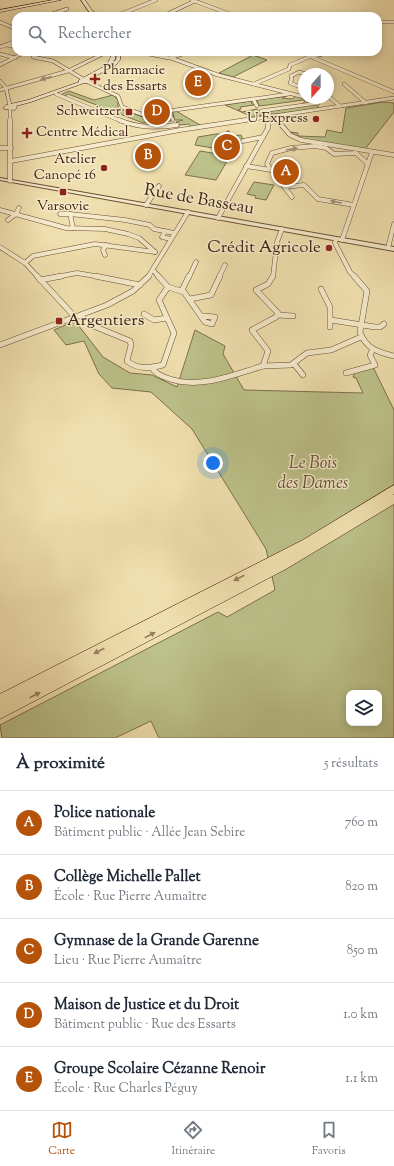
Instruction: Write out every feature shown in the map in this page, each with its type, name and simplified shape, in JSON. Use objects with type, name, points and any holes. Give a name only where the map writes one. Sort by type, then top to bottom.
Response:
[{"type":"highway","points":[[0,701],[307,543],[394,489]]},
{"type":"highway","points":[[0,713],[282,566],[338,534],[394,499]]},
{"type":"main road","points":[[0,10],[54,0]]},
{"type":"main road","points":[[0,10],[59,0]]},
{"type":"main road","points":[[85,1],[91,12]]},
{"type":"main road","points":[[10,108],[85,80],[87,77],[100,71],[111,62],[112,56]]},
{"type":"main road","points":[[0,109],[10,108],[56,94],[116,63],[119,56]]},
{"type":"street","points":[[126,12],[156,0]]},
{"type":"street","points":[[171,12],[193,1],[224,12]]},
{"type":"street","points":[[60,12],[67,10]]},
{"type":"street","points":[[0,22],[11,27]]},
{"type":"street","points":[[382,22],[394,22]]},
{"type":"street","points":[[0,48],[12,43]]},
{"type":"street","points":[[7,45],[12,46]]},
{"type":"street","points":[[0,54],[15,58]]},
{"type":"street","points":[[0,66],[18,56]]},
{"type":"street","points":[[0,90],[68,71],[99,56]]},
{"type":"street","points":[[160,56],[171,58],[216,74],[298,95]]},
{"type":"street","points":[[171,58],[177,56]]},
{"type":"street","points":[[254,84],[289,69],[290,65],[310,56],[394,92]]},
{"type":"street","points":[[33,57],[53,61],[68,71],[118,96],[122,107],[141,115],[169,113],[168,111],[292,93]]},
{"type":"street","points":[[282,72],[291,76]]},
{"type":"street","points":[[291,76],[298,72]]},
{"type":"street","points":[[291,76],[292,79],[290,83],[298,86]]},
{"type":"street","points":[[0,81],[6,88],[10,108],[10,181]]},
{"type":"street","points":[[344,84],[366,103]]},
{"type":"street","points":[[56,94],[134,126],[154,128],[175,122]]},
{"type":"street","points":[[11,161],[180,130],[394,98]]},
{"type":"street","points":[[253,99],[259,108],[290,135],[301,140],[394,155]]},
{"type":"street","points":[[334,101],[340,106]]},
{"type":"street","points":[[259,108],[306,104]]},
{"type":"street","points":[[319,104],[323,108]]},
{"type":"street","points":[[169,113],[180,130]]},
{"type":"street","points":[[218,218],[269,126],[269,116]]},
{"type":"street","points":[[244,141],[263,138]]},
{"type":"street","points":[[292,197],[267,164],[272,153],[313,146],[325,148],[334,154],[356,153],[368,164]]},
{"type":"street","points":[[0,148],[11,148]]},
{"type":"street","points":[[342,240],[372,152]]},
{"type":"street","points":[[246,166],[271,170]]},
{"type":"street","name":"Rue de Basseau","points":[[0,179],[394,249]]},
{"type":"street","points":[[284,187],[304,185],[318,199],[354,205]]},
{"type":"street","points":[[146,205],[159,186]]},
{"type":"street","points":[[8,220],[16,214],[15,213],[20,209],[19,208]]},
{"type":"street","points":[[0,210],[66,228],[105,230],[128,234],[139,238],[155,252]]},
{"type":"street","points":[[0,345],[78,316],[123,297],[140,285],[153,270],[188,212]]},
{"type":"street","points":[[60,214],[118,219],[150,225],[154,229],[174,233]]},
{"type":"street","points":[[70,214],[73,228]]},
{"type":"street","points":[[388,248],[394,224]]},
{"type":"street","points":[[278,315],[277,310],[256,290],[268,284],[273,278],[277,242],[282,229]]},
{"type":"street","points":[[165,232],[162,237],[171,238]]},
{"type":"street","points":[[336,239],[335,243],[350,272],[365,287],[367,292],[361,325],[362,337],[367,347],[372,351],[394,356]]},
{"type":"street","points":[[25,263],[33,256],[95,244],[162,254]]},
{"type":"street","points":[[105,255],[103,250],[106,245]]},
{"type":"street","points":[[0,247],[25,263],[40,280],[78,316],[91,325],[130,341],[131,345],[127,361],[128,363],[138,367],[152,368],[163,365],[172,341],[174,330],[159,300],[168,287]]},
{"type":"street","points":[[182,290],[196,262]]},
{"type":"street","points":[[190,299],[211,295],[225,265]]},
{"type":"street","points":[[153,270],[168,287],[182,290],[202,316]]},
{"type":"street","points":[[40,280],[77,273],[140,285]]},
{"type":"street","points":[[320,289],[330,307],[330,327]]},
{"type":"street","points":[[144,314],[154,320],[167,318]]},
{"type":"street","points":[[263,366],[268,351],[264,344],[252,332],[252,330],[278,315],[293,316]]},
{"type":"street","points":[[331,320],[375,327],[380,327],[384,324]]},
{"type":"street","points":[[152,368],[154,372],[174,382],[182,384],[209,380],[263,366],[287,366],[294,364],[304,355],[312,351],[331,350],[362,337]]},
{"type":"street","points":[[346,373],[374,365],[370,355],[372,351]]},
{"type":"street","points":[[294,364],[303,375]]},
{"type":"green space","points":[[251,56],[267,60],[233,77],[219,73]]},
{"type":"green space","points":[[69,91],[94,100],[113,95],[118,100],[118,108],[143,117],[167,114],[171,121],[143,123],[68,94],[65,96],[60,95]]},
{"type":"green space","points":[[287,96],[282,98],[292,99],[296,96],[298,97],[298,101],[260,106],[256,100]]},
{"type":"green space","points":[[251,101],[254,105],[240,107],[241,109],[238,110],[242,112],[257,109],[263,115],[253,117],[225,105]]},
{"type":"green space","points":[[383,102],[394,103],[394,112],[365,149],[301,139],[291,132],[298,133],[298,136],[325,137],[327,130],[342,133],[346,108]]},
{"type":"green space","points":[[317,104],[319,108],[277,114],[265,112]]},
{"type":"green space","points":[[172,111],[176,111],[200,125],[191,127],[189,124],[179,125],[176,122],[183,120],[175,120]]},
{"type":"green space","points":[[227,131],[229,131],[231,136],[241,135],[243,140],[240,145],[216,141],[213,148],[195,145],[198,137],[227,134]]},
{"type":"green space","points":[[200,151],[230,156],[216,180],[185,175]]},
{"type":"green space","points":[[254,182],[274,185],[266,200],[255,198],[256,196],[247,194]]},
{"type":"green space","name":"Le Bois des Dames","points":[[75,321],[103,357],[130,373],[152,375],[177,387],[195,330],[225,346],[223,354],[244,390],[363,393],[356,378],[353,377],[355,372],[373,367],[394,410],[394,738],[159,738],[151,721],[115,738],[2,738],[0,725],[218,612],[227,617],[275,590],[266,549],[192,429],[151,392],[112,388],[99,374],[84,341],[66,345],[54,330]]},
{"type":"place","name":"Pharmacie des Essarts","points":[[95,79]]},
{"type":"place","name":"Groupe Scolaire Cézanne Renoir","points":[[198,83]]},
{"type":"place","name":"Schweitzer","points":[[129,112]]},
{"type":"place","name":"Maison de Justice et du Droit","points":[[157,112]]},
{"type":"place","name":"U Express","points":[[316,119]]},
{"type":"place","name":"Centre Médical","points":[[27,133]]},
{"type":"place","name":"Gymnase de la Grande Garenne","points":[[227,147]]},
{"type":"place","name":"Collège Michelle Pallet","points":[[148,156]]},
{"type":"place","name":"Atelier Canopé 16","points":[[104,168]]},
{"type":"place","name":"Police nationale","points":[[286,172]]},
{"type":"place","name":"Varsovie","points":[[63,192]]},
{"type":"place","name":"Crédit Agricole","points":[[329,248]]},
{"type":"place","name":"Argentiers","points":[[59,321]]}]
